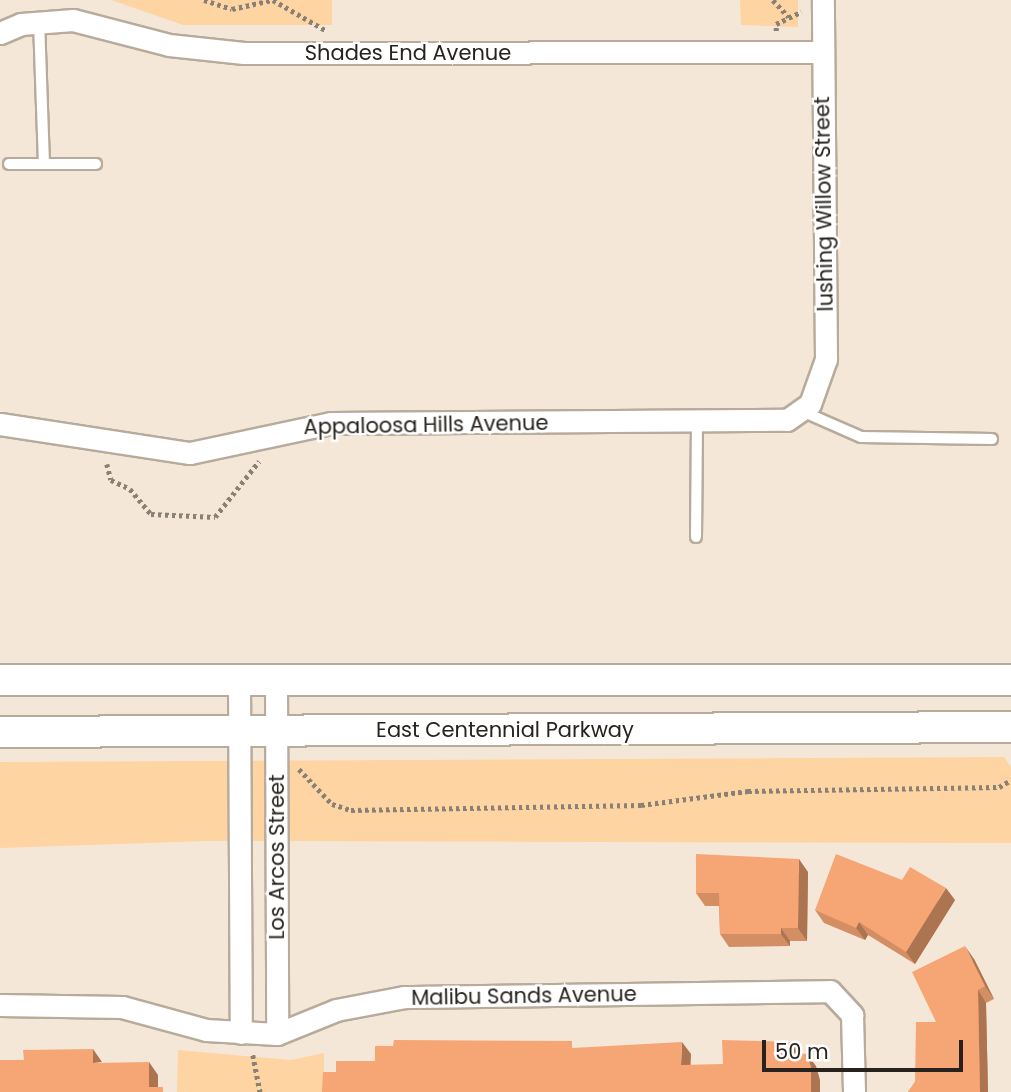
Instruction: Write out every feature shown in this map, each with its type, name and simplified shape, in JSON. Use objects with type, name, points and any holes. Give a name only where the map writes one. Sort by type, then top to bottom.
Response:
[{"type":"main road","points":[[0,680],[1011,680]]},
{"type":"main road","name":"East Centennial Parkway","points":[[0,732],[240,733],[1011,727]]},
{"type":"street","name":"lushing Willow Street","points":[[807,408],[826,359],[823,6]]},
{"type":"street","name":"Shades End Avenue","points":[[0,33],[39,21],[99,24],[202,51],[823,52]]},
{"type":"street","name":"Appaloosa Hills Avenue","points":[[0,424],[190,453],[331,423],[788,421],[807,408]]},
{"type":"street","name":"Los Arcos Street","points":[[239,681],[247,1034]]},
{"type":"street","name":"Los Arcos Street","points":[[276,681],[277,1034]]},
{"type":"street","name":"Malibu Sands Avenue","points":[[0,1004],[122,1007],[247,1034],[277,1034],[371,1001],[476,993],[830,991],[846,1001],[854,1034],[854,1092]]},
{"type":"lane","points":[[39,21],[44,164]]},
{"type":"lane","points":[[9,164],[96,163]]},
{"type":"lane","points":[[807,408],[861,437],[992,439]]},
{"type":"lane","points":[[696,537],[697,422]]},
{"type":"path","points":[[204,0],[243,9],[272,0],[304,20],[325,25],[329,52]]},
{"type":"path","points":[[773,0],[789,17]]},
{"type":"path","points":[[775,52],[776,24],[823,6]]},
{"type":"path","points":[[106,442],[111,480],[130,489],[151,514],[215,517],[245,475],[261,465],[251,440]]},
{"type":"path","points":[[299,769],[332,804],[351,810],[641,805],[748,791],[999,787],[1011,780]]},
{"type":"path","points":[[247,1034],[260,1092]]},
{"type":"shaded area","points":[[111,0],[332,0],[332,25],[183,25]]},
{"type":"shaded area","points":[[740,0],[798,0],[798,27],[741,25]]},
{"type":"shaded area","points":[[1004,757],[1011,767],[1011,843],[208,841],[0,848],[0,762]]},
{"type":"shaded area","points":[[178,1050],[291,1060],[324,1053],[324,1092],[177,1092]]},
{"type":"building","points":[[696,854],[799,859],[798,928],[781,928],[781,934],[720,934],[719,893],[696,893]]},
{"type":"building","points":[[836,854],[902,880],[910,867],[946,888],[906,952],[859,922],[856,928],[815,910]]},
{"type":"building","points":[[965,946],[985,986],[978,990],[980,1092],[908,1092],[915,1082],[916,1022],[936,1022],[912,972]]},
{"type":"building","points":[[394,1040],[572,1041],[572,1048],[682,1042],[681,1065],[723,1064],[722,1040],[794,1042],[794,1053],[807,1054],[811,1067],[811,1092],[322,1092],[323,1072],[336,1072],[336,1061],[375,1061],[375,1046],[393,1046]]},
{"type":"building","points":[[93,1049],[93,1063],[149,1062],[149,1087],[163,1087],[163,1092],[0,1092],[0,1060],[24,1060],[23,1050]]}]
